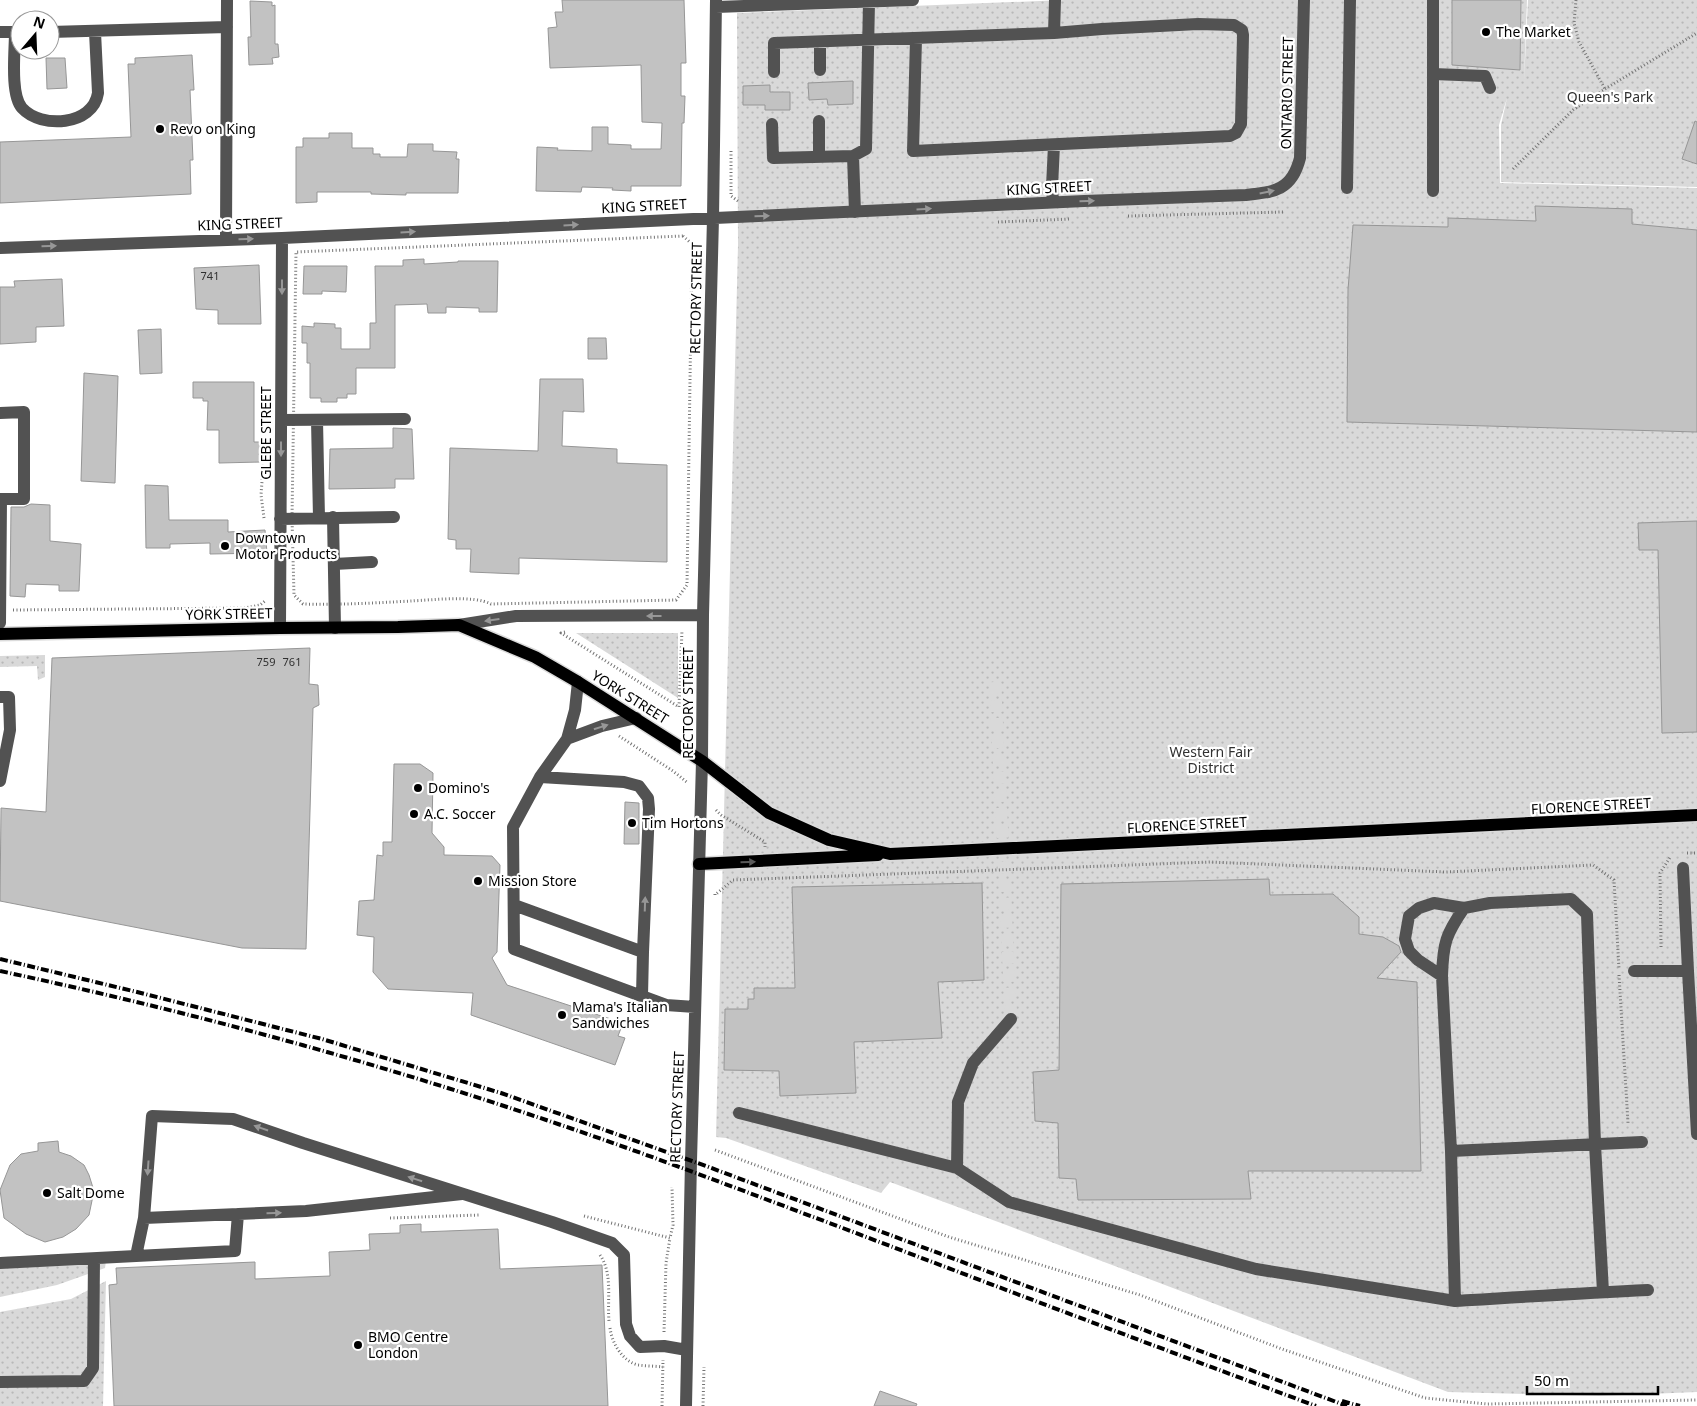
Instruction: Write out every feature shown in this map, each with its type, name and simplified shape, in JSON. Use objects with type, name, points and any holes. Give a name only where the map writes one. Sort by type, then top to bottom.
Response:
[{"type":"main road","name":"YORK STREET","points":[[0,634],[458,625],[535,657],[636,718],[702,761]]},
{"type":"main road","name":"FLORENCE STREET","points":[[702,761],[769,813],[830,840],[890,854],[1697,816]]},
{"type":"main road","points":[[699,864],[850,858],[890,854]]},
{"type":"street","points":[[226,239],[228,0]]},
{"type":"street","points":[[716,4],[913,0]]},
{"type":"street","points":[[1054,33],[1055,0]]},
{"type":"street","name":"ONTARIO STREET","points":[[1288,183],[1298,168],[1302,149],[1304,0]]},
{"type":"street","points":[[1347,188],[1350,0]]},
{"type":"street","points":[[1433,0],[1433,191]]},
{"type":"street","points":[[772,124],[773,158],[853,156],[866,149],[869,2]]},
{"type":"street","name":"RECTORY STREET","points":[[686,1406],[702,761],[703,621],[713,218],[716,4]]},
{"type":"street","points":[[774,72],[774,44],[1054,33],[1198,24],[1234,25],[1242,30],[1243,35],[1242,120],[1238,130],[1233,135],[913,151],[916,39]]},
{"type":"street","points":[[60,32],[227,27]]},
{"type":"street","points":[[16,60],[15,96],[22,108],[34,116],[48,120],[64,121],[79,119],[89,112],[97,102],[95,32]]},
{"type":"street","points":[[820,42],[820,70]]},
{"type":"street","points":[[1433,74],[1485,76],[1490,88]]},
{"type":"street","points":[[819,121],[819,157]]},
{"type":"street","points":[[1053,202],[1054,145]]},
{"type":"street","points":[[853,156],[855,212]]},
{"type":"street","name":"KING STREET","points":[[0,248],[282,238],[1053,202],[1246,195],[1270,192],[1288,183]]},
{"type":"street","name":"GLEBE STREET","points":[[280,628],[288,520],[282,238]]},
{"type":"street","points":[[0,413],[24,412],[24,499],[0,499],[0,623]]},
{"type":"street","points":[[287,420],[405,420]]},
{"type":"street","points":[[317,420],[319,518]]},
{"type":"street","points":[[333,517],[335,628]]},
{"type":"street","points":[[288,520],[333,517],[394,517]]},
{"type":"street","points":[[334,564],[372,562]]},
{"type":"street","name":"YORK STREET","points":[[458,625],[516,616],[703,621]]},
{"type":"street","points":[[578,682],[575,710],[567,739],[540,777],[513,827],[514,949],[666,1005],[695,1007]]},
{"type":"street","points":[[0,697],[9,697],[0,781]]},
{"type":"street","points":[[567,739],[602,726],[636,718]]},
{"type":"street","points":[[540,777],[624,782],[639,786],[648,798],[642,996]]},
{"type":"street","points":[[1683,868],[1697,1134]]},
{"type":"street","points":[[1442,976],[1418,960],[1409,951],[1405,939],[1409,916],[1419,908],[1434,903],[1464,908],[1490,903],[1570,899],[1587,914],[1595,1144],[1603,1292]]},
{"type":"street","points":[[514,905],[643,952]]},
{"type":"street","points":[[1455,1300],[1451,1151],[1442,976],[1443,952],[1449,929],[1464,908]]},
{"type":"street","points":[[1634,971],[1688,972]]},
{"type":"street","points":[[957,1168],[958,1102],[973,1063],[1011,1019]]},
{"type":"street","points":[[739,1113],[957,1168],[1009,1202],[1256,1269],[1455,1300],[1648,1290]]},
{"type":"street","points":[[136,1256],[144,1218],[152,1116],[233,1119],[612,1243],[624,1255],[626,1324],[630,1336],[640,1347],[664,1346],[687,1350]]},
{"type":"street","points":[[1451,1151],[1642,1142]]},
{"type":"street","points":[[144,1218],[306,1211],[462,1194]]},
{"type":"street","points":[[0,1263],[235,1251],[238,1214]]},
{"type":"street","points":[[0,1382],[84,1382],[93,1368],[94,1258]]},
{"type":"path","points":[[1576,0],[1574,23],[1579,42],[1605,89]]},
{"type":"path","points":[[1513,169],[1573,110],[1697,32]]},
{"type":"path","points":[[1119,216],[1283,212]]},
{"type":"path","points":[[991,222],[1070,219]]},
{"type":"path","points":[[288,520],[287,420],[296,252],[683,236],[692,244],[688,585],[676,600],[629,601]]},
{"type":"path","points":[[265,448],[261,495],[265,522]]},
{"type":"path","points":[[0,610],[245,608],[260,605],[266,599]]},
{"type":"path","points":[[571,630],[561,633],[679,707],[682,628],[703,621]]},
{"type":"path","points":[[602,726],[673,772],[701,794],[721,815],[765,842],[763,879]]},
{"type":"path","points":[[716,810],[716,819]]},
{"type":"path","points":[[1685,854],[1697,853]]},
{"type":"path","points":[[1661,947],[1660,873],[1671,856],[1678,855]]},
{"type":"path","points":[[715,863],[715,895],[733,880],[1210,862],[1446,872],[1593,865],[1614,880],[1628,1123]]},
{"type":"path","points":[[715,1150],[949,1238],[1140,1296],[1282,1350],[1425,1398],[1487,1404],[1697,1400]]},
{"type":"path","points":[[662,1406],[666,1263],[673,1225],[672,1187]]},
{"type":"path","points":[[389,1218],[485,1214]]},
{"type":"path","points":[[583,1215],[670,1238]]},
{"type":"path","points":[[594,1251],[600,1254],[606,1264],[611,1336],[615,1345],[629,1361],[637,1365],[663,1367]]},
{"type":"green space","name":"Western Fair District","points":[[1065,0],[1527,0],[1524,81],[1528,0],[1697,0],[1697,187],[1501,182],[1501,125],[1507,98],[1499,125],[1500,183],[1697,188],[1697,1392],[1599,1396],[1448,1392],[890,1182],[881,1193],[726,1138],[716,1137],[738,245],[737,13]]},
{"type":"green space","points":[[576,633],[678,633],[678,698]]},
{"type":"green space","points":[[45,655],[45,677],[38,680],[37,666],[0,667],[0,656]]},
{"type":"green space","points":[[107,1253],[105,1268],[57,1285],[0,1297],[0,1257]]},
{"type":"green space","points":[[106,1281],[103,1406],[0,1406],[0,1312],[71,1299]]},
{"type":"building","points":[[562,0],[684,0],[686,63],[681,63],[681,96],[685,96],[684,123],[682,123],[681,186],[631,186],[631,191],[612,190],[613,188],[582,187],[581,192],[536,191],[537,147],[558,148],[557,150],[592,151],[592,127],[608,127],[608,144],[631,145],[631,149],[661,149],[662,123],[642,122],[641,65],[550,68],[548,28],[557,27],[555,12],[563,12]]},
{"type":"building","name":"The Market","points":[[1452,0],[1521,0],[1520,70],[1452,65]]},
{"type":"building","points":[[250,1],[272,2],[272,6],[275,5],[275,44],[278,44],[279,57],[272,58],[273,64],[249,65],[248,37],[251,37]]},
{"type":"building","name":"Revo on King","points":[[192,55],[194,90],[190,90],[193,160],[190,160],[191,194],[0,203],[0,142],[131,137],[128,64],[135,64],[135,58]]},
{"type":"building","points":[[65,58],[67,88],[47,89],[46,60]]},
{"type":"building","points":[[853,81],[853,104],[828,105],[827,99],[809,100],[808,83]]},
{"type":"building","points":[[770,85],[770,92],[790,92],[790,110],[765,110],[765,105],[743,105],[743,86]]},
{"type":"building","points":[[1695,121],[1697,122],[1697,164],[1682,159]]},
{"type":"building","points":[[329,133],[352,133],[352,148],[373,148],[373,154],[380,154],[380,157],[407,157],[408,144],[433,144],[433,151],[457,152],[456,159],[459,159],[458,193],[406,193],[406,195],[371,194],[371,192],[317,192],[317,202],[296,203],[296,147],[303,147],[303,138],[329,138]]},
{"type":"building","points":[[1535,206],[1632,209],[1632,224],[1697,230],[1697,432],[1347,422],[1348,290],[1353,225],[1448,227],[1448,218],[1536,221]]},
{"type":"building","points":[[424,259],[424,264],[458,261],[498,261],[497,312],[479,312],[479,308],[446,307],[446,313],[428,313],[427,304],[395,305],[395,368],[356,368],[356,394],[347,394],[347,398],[337,398],[337,402],[321,402],[321,398],[310,398],[310,363],[307,363],[307,343],[302,343],[302,326],[314,327],[314,323],[335,324],[335,328],[341,328],[341,349],[370,349],[370,323],[376,323],[375,266],[403,266],[403,260]]},
{"type":"building","points":[[259,265],[261,324],[218,324],[218,310],[196,309],[194,268]]},
{"type":"building","points":[[304,266],[347,266],[346,292],[322,291],[322,294],[303,294]]},
{"type":"building","points":[[62,279],[64,326],[36,327],[36,342],[0,344],[0,287],[15,287],[14,281]]},
{"type":"building","points":[[161,329],[162,373],[140,374],[138,330]]},
{"type":"building","points":[[588,338],[606,338],[607,359],[588,359]]},
{"type":"building","points":[[84,373],[118,376],[115,483],[81,481]]},
{"type":"building","points":[[540,379],[583,379],[584,412],[563,411],[562,446],[617,449],[617,463],[667,465],[667,562],[519,558],[519,574],[470,572],[471,549],[456,549],[456,540],[448,539],[450,448],[538,451]]},
{"type":"building","points":[[193,382],[254,382],[254,442],[261,442],[261,462],[219,463],[219,430],[207,430],[208,401],[203,401],[203,398],[193,398]]},
{"type":"building","points":[[393,428],[412,429],[414,479],[395,479],[395,488],[329,489],[330,449],[393,448]]},
{"type":"building","points":[[145,485],[168,486],[169,520],[228,520],[228,532],[265,530],[267,553],[210,554],[210,543],[170,544],[170,548],[146,548]]},
{"type":"building","points":[[31,504],[50,505],[50,541],[81,544],[79,591],[59,591],[59,585],[26,584],[25,597],[10,596],[11,507],[24,507]]},
{"type":"building","points":[[1697,521],[1697,732],[1662,733],[1658,550],[1639,550],[1638,523]]},
{"type":"building","points":[[310,648],[309,684],[318,685],[319,705],[313,708],[306,949],[242,948],[0,901],[1,808],[46,812],[52,658]]},
{"type":"building","points":[[394,764],[420,764],[433,773],[432,833],[444,847],[444,855],[492,856],[500,865],[497,952],[492,958],[507,985],[623,1023],[618,1036],[625,1038],[615,1065],[471,1015],[473,993],[388,989],[373,972],[374,937],[357,935],[359,901],[374,900],[377,855],[383,856],[383,842],[392,842]]},
{"type":"building","name":"Tim Hortons","points":[[625,802],[639,803],[639,844],[624,844]]},
{"type":"building","points":[[1269,879],[1270,895],[1333,894],[1359,917],[1359,934],[1383,937],[1399,946],[1401,952],[1377,978],[1417,982],[1421,1171],[1248,1171],[1251,1199],[1078,1200],[1076,1179],[1059,1178],[1058,1123],[1035,1121],[1033,1072],[1059,1070],[1061,884]]},
{"type":"building","points":[[982,883],[984,980],[938,982],[942,1038],[854,1042],[856,1093],[780,1096],[779,1071],[724,1070],[725,1009],[748,1009],[748,999],[754,999],[754,988],[795,988],[792,887]]},
{"type":"building","name":"Salt Dome","points":[[58,1141],[59,1152],[71,1156],[84,1165],[94,1191],[89,1215],[76,1229],[63,1237],[45,1242],[26,1234],[4,1218],[0,1190],[10,1165],[21,1154],[38,1151],[38,1143]]},
{"type":"building","name":"BMO Centre London","points":[[421,1224],[421,1232],[498,1229],[500,1269],[602,1265],[608,1406],[114,1406],[109,1285],[117,1284],[116,1268],[255,1262],[255,1279],[330,1276],[329,1252],[370,1250],[369,1234],[400,1233],[400,1225]]},
{"type":"building","points":[[880,1391],[917,1404],[916,1406],[874,1406]]},
{"type":"tunnel","points":[[995,682],[1011,1019]]},
{"type":"railway","points":[[0,959],[322,1039],[501,1093],[706,1166],[1347,1406]]},
{"type":"railway","points":[[0,971],[141,1003],[281,1039],[489,1101],[699,1174],[1316,1406]]},
{"type":"railway","points":[[1342,1401],[1360,1406]]},
{"type":"place","name":"The Market","points":[[1486,32]]},
{"type":"place","name":"Revo on King","points":[[160,129]]},
{"type":"place","name":"Downtown Motor Products","points":[[225,546]]},
{"type":"place","name":"Domino's","points":[[418,788]]},
{"type":"place","name":"A.C. Soccer","points":[[414,814]]},
{"type":"place","name":"Tim Hortons","points":[[632,823]]},
{"type":"place","name":"Mission Store","points":[[478,881]]},
{"type":"place","name":"Mama's Italian Sandwiches","points":[[562,1015]]},
{"type":"place","name":"Salt Dome","points":[[47,1193]]},
{"type":"place","name":"BMO Centre London","points":[[358,1345]]},
{"type":"park label","name":"Queen's Park","points":[[1610,97]]}]
